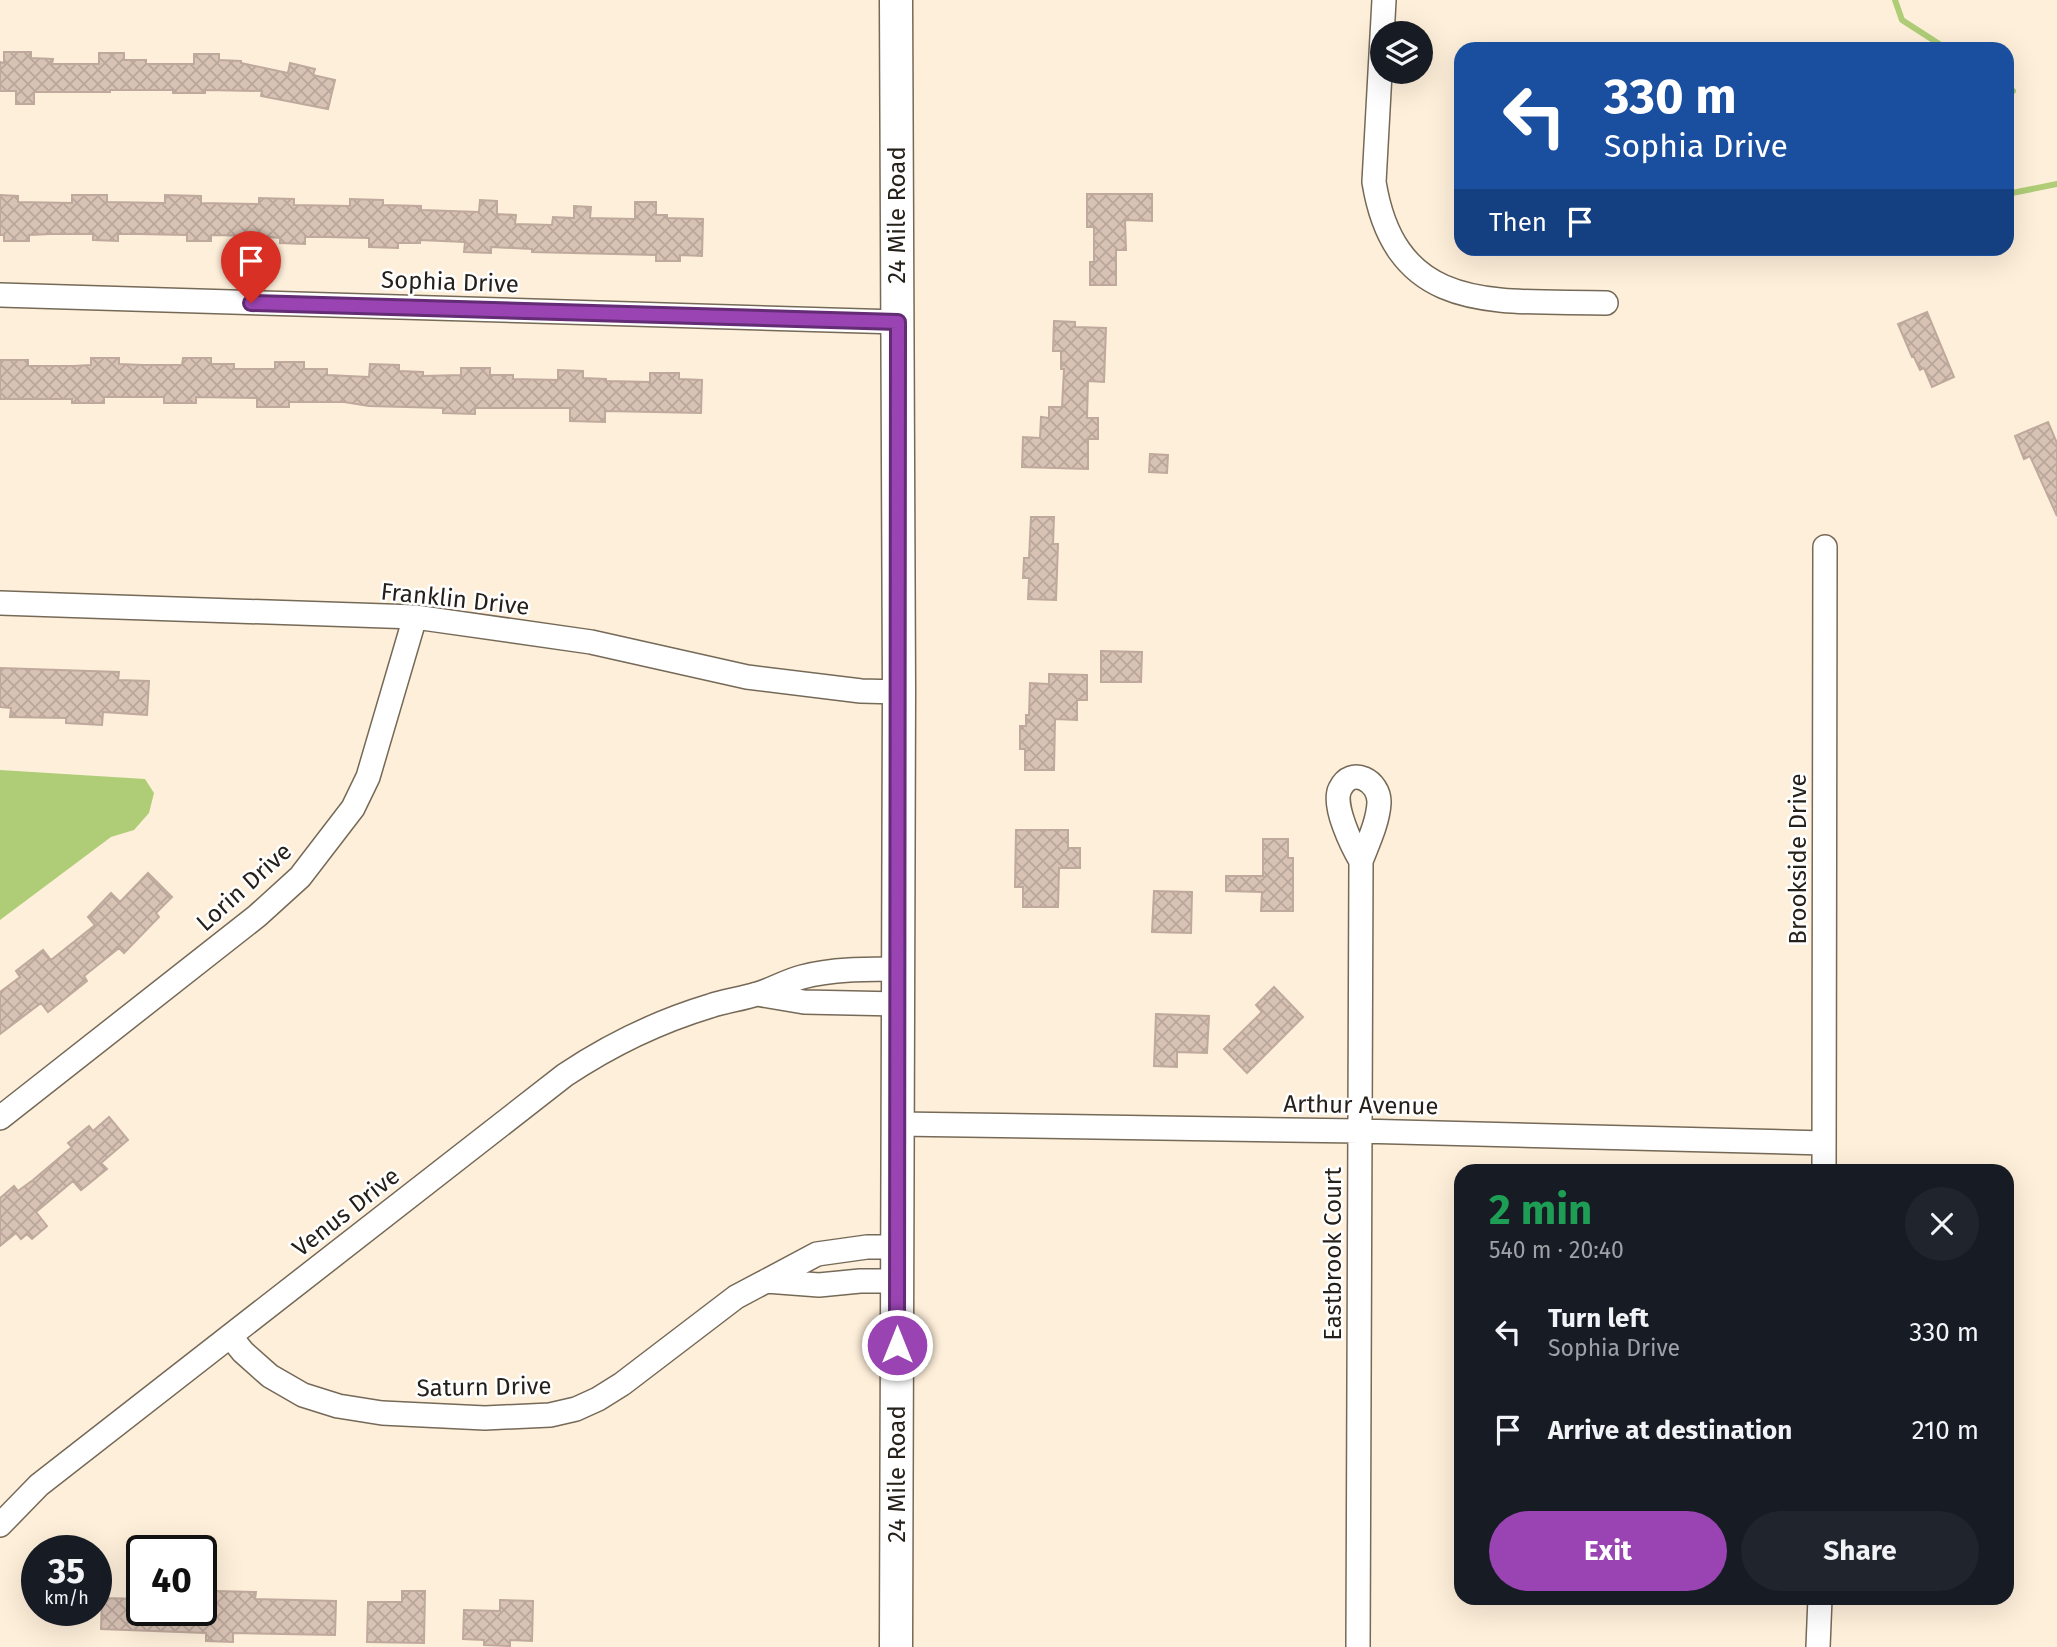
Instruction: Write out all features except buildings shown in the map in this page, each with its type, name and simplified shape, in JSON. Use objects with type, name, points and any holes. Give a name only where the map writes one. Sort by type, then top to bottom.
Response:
[{"type":"street","name":"24 Mile Road","points":[[896,0],[899,692],[896,1647]]},
{"type":"street","points":[[1384,0],[1374,182],[1386,232],[1401,256],[1429,280],[1462,295],[1485,299],[1605,303]]},
{"type":"street","name":"Sophia Drive","points":[[0,295],[898,322]]},
{"type":"street","name":"Brookside Drive","points":[[1824,1164],[1825,547]]},
{"type":"street","name":"Franklin Drive","points":[[0,603],[415,617],[591,642],[747,677],[861,691],[899,692]]},
{"type":"street","name":"Lorin Drive","points":[[0,1118],[257,916],[300,877],[353,808],[368,777],[415,617]]},
{"type":"street","name":"Eastbrook Court","points":[[1358,1647],[1361,861]]},
{"type":"street","name":"Venus Drive","points":[[0,1525],[39,1485],[565,1075],[596,1054],[644,1029],[668,1020],[757,994],[802,977],[842,971],[898,969]]},
{"type":"street","name":"Venus Drive","points":[[757,994],[804,1002],[898,1004]]},
{"type":"street","name":"Arthur Avenue","points":[[898,1124],[1359,1131],[1824,1143]]},
{"type":"street","name":"Saturn Drive","points":[[230,1336],[243,1352],[270,1376],[303,1395],[338,1406],[382,1413],[473,1417],[550,1415],[576,1409],[606,1394],[736,1297],[817,1254],[867,1247],[897,1247]]},
{"type":"street","points":[[766,1281],[819,1285],[897,1281]]},
{"type":"street","points":[[1818,1647],[1819,1605]]},
{"type":"shaded area","points":[[0,770],[145,779],[154,793],[149,813],[134,830],[111,837],[0,920]]},
{"type":"waterway","points":[[1895,0],[1902,20],[1936,42]]},
{"type":"waterway","points":[[2014,193],[2057,184]]},
{"type":"route","points":[[251,303],[898,322],[897,1345]]}]
